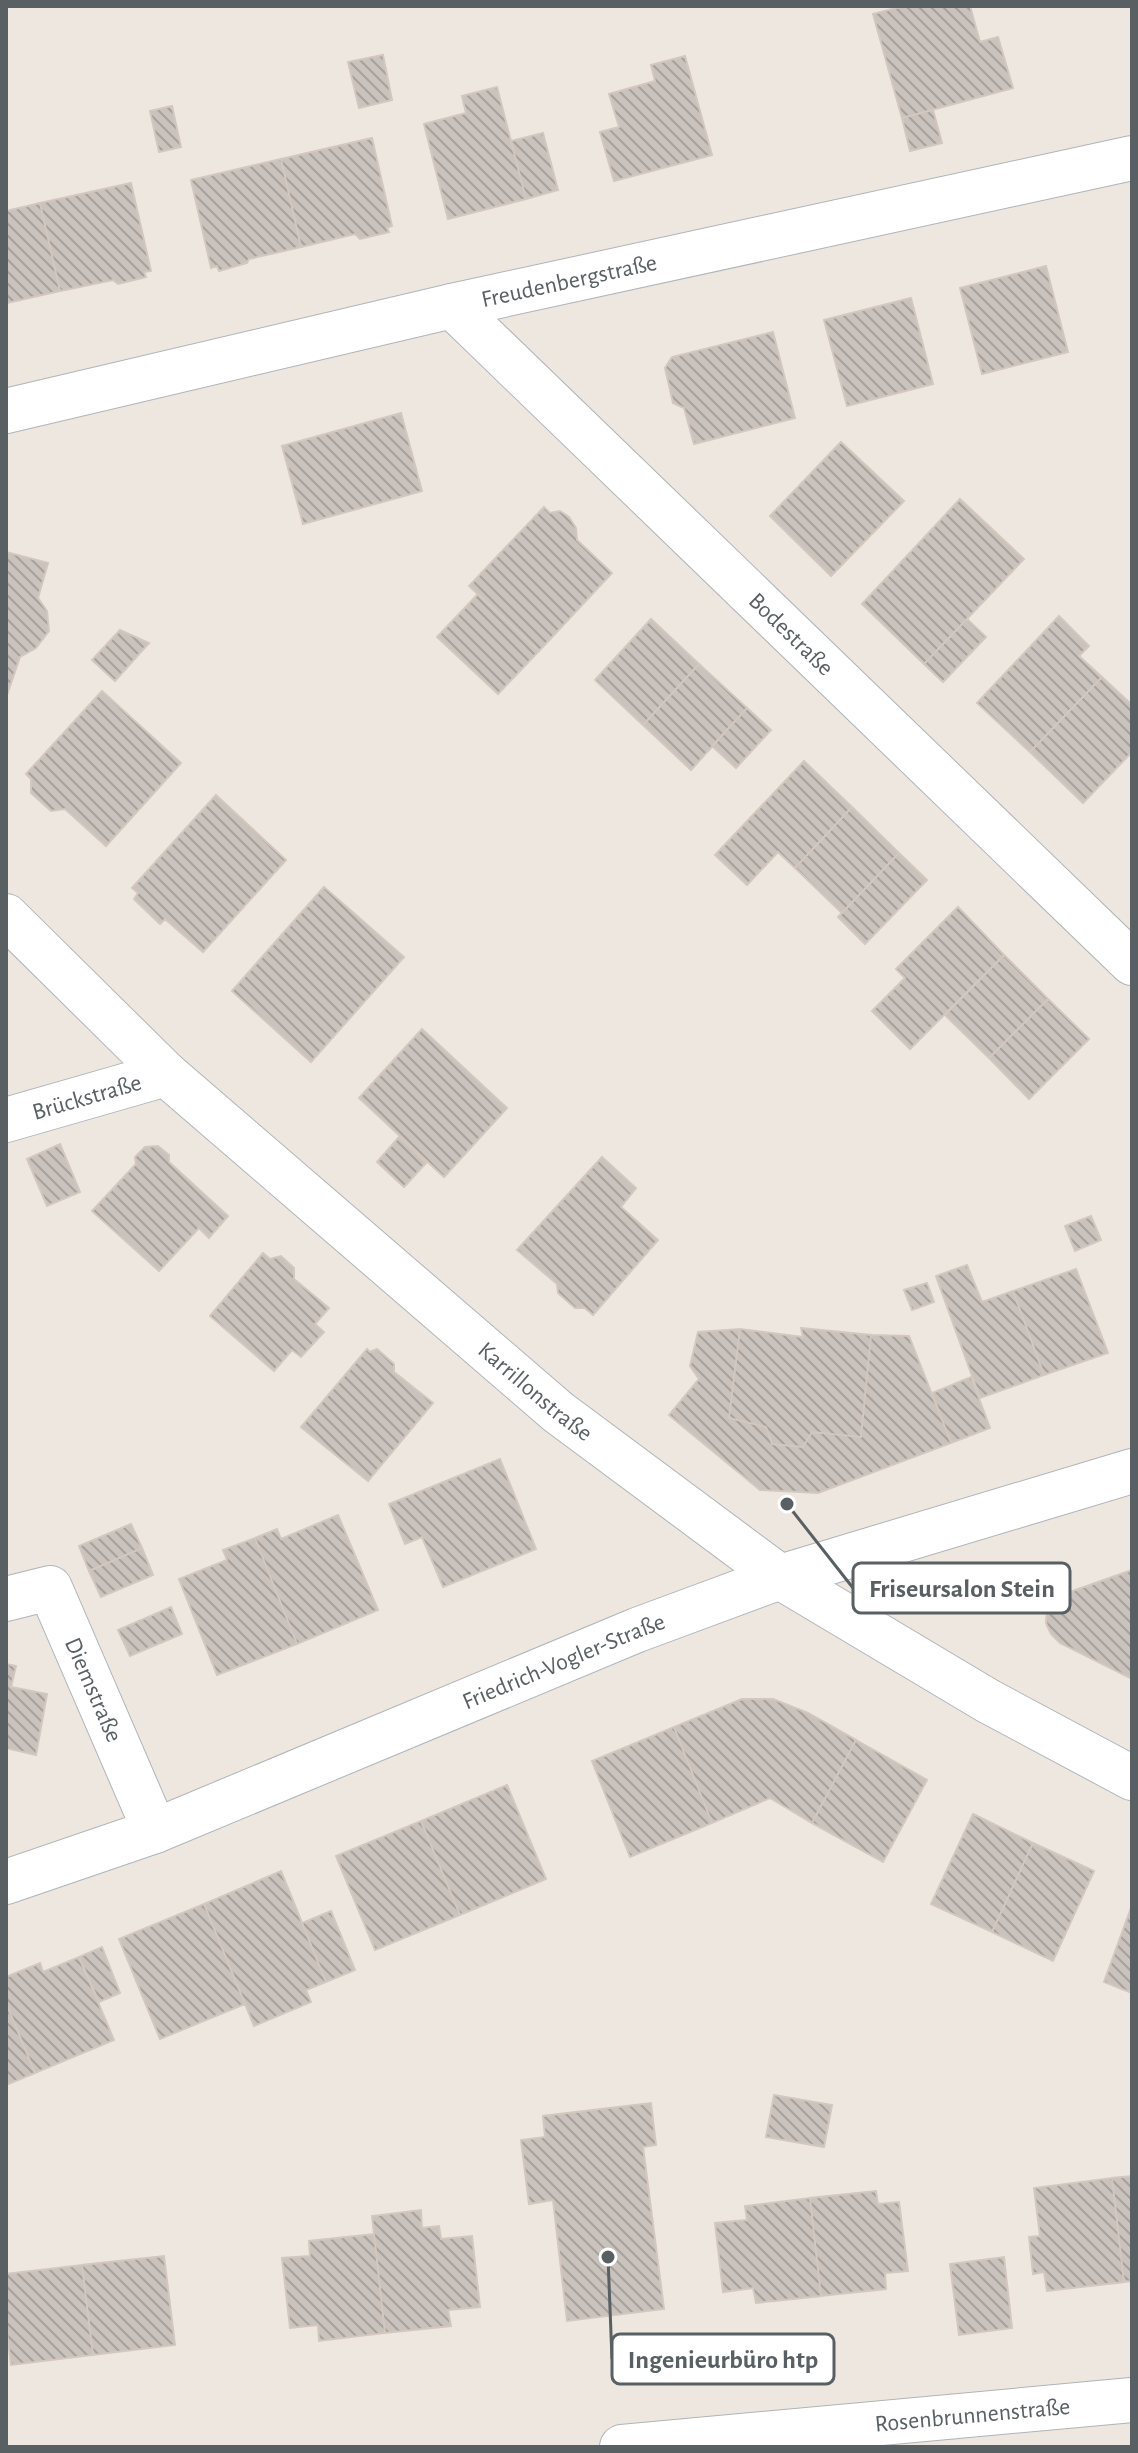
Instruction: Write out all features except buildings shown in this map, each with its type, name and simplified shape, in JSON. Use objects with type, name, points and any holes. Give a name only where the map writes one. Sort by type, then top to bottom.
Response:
[{"type":"street","name":"Freudenbergstraße","points":[[6,411],[452,306],[1132,158]]},
{"type":"street","name":"Bodestraße","points":[[452,306],[1132,963]]},
{"type":"street","name":"Karrillonstraße","points":[[6,916],[166,1074],[558,1412],[780,1577],[988,1701],[1132,1778]]},
{"type":"street","name":"Brückstraße","points":[[6,1120],[166,1074]]},
{"type":"street","name":"Friedrich-Vogler-Straße","points":[[6,1882],[155,1831],[637,1630],[780,1577],[1132,1471]]},
{"type":"street","name":"Diemstraße","points":[[6,1599],[50,1588],[155,1831]]},
{"type":"street","name":"Rosenbrunnenstraße","points":[[622,2447],[1132,2400]]},
{"type":"place","name":"Friseursalon Stein","points":[[787,1504]]},
{"type":"place","name":"Ingenieurbüro htp","points":[[608,2257]]}]
